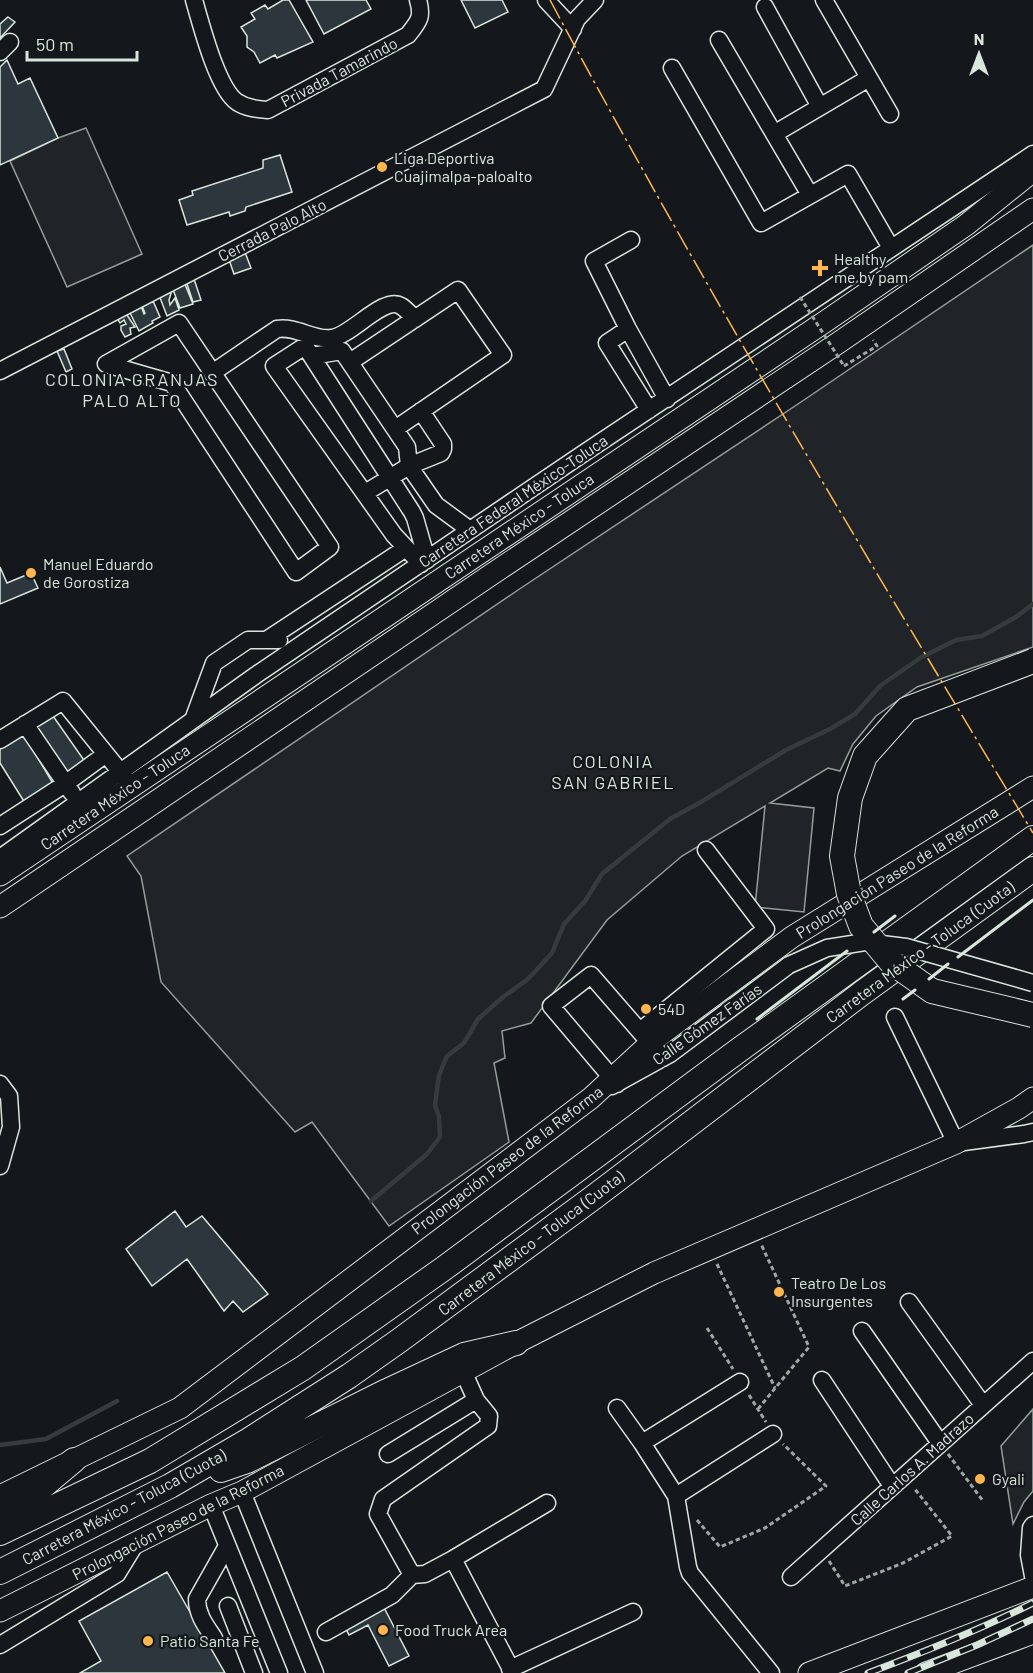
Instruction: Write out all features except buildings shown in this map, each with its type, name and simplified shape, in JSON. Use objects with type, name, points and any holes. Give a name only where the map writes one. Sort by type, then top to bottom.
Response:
[{"type":"highway","points":[[1033,661],[907,709],[866,756],[850,798],[842,856],[849,894],[861,926],[891,962],[932,992],[1033,1015]]},
{"type":"highway","name":"Carretera México - Toluca (Cuota)","points":[[0,1533],[150,1461],[303,1368],[443,1269],[758,1036],[1033,838]]},
{"type":"highway","name":"Carretera México - Toluca (Cuota)","points":[[0,1572],[170,1486],[249,1440],[349,1376],[594,1197],[862,993],[1033,869]]},
{"type":"highway","points":[[170,1486],[247,1461],[464,1355],[516,1343]]},
{"type":"highway","points":[[0,1517],[18,1508],[74,1460]]},
{"type":"main road","name":"Carretera México - Toluca","points":[[0,861],[83,809],[882,282],[966,225],[1033,171]]},
{"type":"main road","name":"Carretera México - Toluca","points":[[0,908],[501,568],[838,343],[1033,208]]},
{"type":"main road","name":"Prolongación Paseo de la Reforma","points":[[0,1496],[180,1408],[614,1081],[707,989],[1033,787]]},
{"type":"main road","name":"Prolongación Paseo de la Reforma","points":[[0,1611],[211,1505],[242,1492],[463,1371],[654,1273],[956,1143],[1033,1098]]},
{"type":"main road","points":[[809,1673],[1033,1587]]},
{"type":"main road","points":[[926,1673],[1033,1634]]},
{"type":"street","name":"Privada Tamarindo","points":[[194,0],[212,59],[226,89],[236,101],[251,108],[268,110],[408,35],[417,24],[422,12],[418,0]]},
{"type":"street","points":[[546,0],[573,29],[577,19],[595,0]]},
{"type":"street","points":[[824,0],[890,114]]},
{"type":"street","points":[[765,7],[820,107]]},
{"type":"street","name":"Cerrada Palo Alto","points":[[0,370],[544,89],[573,29]]},
{"type":"street","points":[[719,40],[810,195]]},
{"type":"street","points":[[672,68],[760,223],[848,174],[891,248]]},
{"type":"street","points":[[774,134],[869,78]]},
{"type":"street","name":"Carretera Federal México-Toluca","points":[[126,779],[193,721],[307,641],[1033,154]]},
{"type":"street","points":[[631,240],[594,261],[667,399]]},
{"type":"street","points":[[350,362],[458,290],[503,355],[395,429]]},
{"type":"street","points":[[212,373],[277,329],[288,327],[330,339],[340,336],[383,306],[392,303],[400,305],[415,319]]},
{"type":"street","points":[[179,323],[212,373],[330,547],[296,572],[172,383],[106,364],[179,323]]},
{"type":"street","points":[[628,329],[607,343],[650,410]]},
{"type":"street","points":[[305,346],[415,518],[424,562],[394,535],[274,366],[305,346]]},
{"type":"street","points":[[312,356],[342,351],[407,447],[409,466],[436,505],[470,530]]},
{"type":"street","points":[[365,493],[409,466],[441,453],[443,444],[421,411]]},
{"type":"street","points":[[268,639],[406,548]]},
{"type":"street","points":[[193,721],[214,663],[248,640],[307,641]]},
{"type":"street","points":[[0,740],[63,701],[126,779]]},
{"type":"street","points":[[25,724],[83,809]]},
{"type":"street","points":[[0,826],[106,754]]},
{"type":"street","points":[[706,850],[766,929],[707,989]]},
{"type":"street","name":"Calle Gómez Farías","points":[[651,1044],[789,965],[827,948],[865,942],[906,947],[1033,983]]},
{"type":"street","points":[[614,1081],[551,1006],[591,975],[651,1044]]},
{"type":"street","points":[[895,1017],[956,1143],[1033,1132]]},
{"type":"street","points":[[0,1083],[9,1096],[11,1127],[0,1166]]},
{"type":"street","points":[[909,1302],[983,1405]]},
{"type":"street","points":[[862,1332],[940,1443]]},
{"type":"street","name":"Calle Carlos A. Madrazo","points":[[791,1577],[983,1405],[1031,1366]]},
{"type":"street","points":[[412,1575],[378,1514],[383,1499],[488,1426],[489,1416],[476,1400],[463,1371]]},
{"type":"street","points":[[822,1380],[898,1480]]},
{"type":"street","points":[[642,1443],[740,1382]]},
{"type":"street","points":[[388,1454],[476,1400]]},
{"type":"street","points":[[617,1408],[676,1496],[690,1573],[771,1673]]},
{"type":"street","points":[[676,1496],[773,1434]]},
{"type":"street","points":[[242,1492],[315,1673]]},
{"type":"street","points":[[326,1632],[392,1595],[412,1575],[425,1574],[547,1503]]},
{"type":"street","points":[[211,1505],[279,1673]]},
{"type":"street","points":[[1033,1525],[1029,1555],[1033,1576]]},
{"type":"street","points":[[0,1645],[117,1574],[136,1544]]},
{"type":"street","points":[[214,1638],[200,1617],[197,1599],[227,1546]]},
{"type":"street","points":[[453,1559],[512,1671],[633,1612]]},
{"type":"street","points":[[228,1606],[254,1673]]},
{"type":"path","points":[[800,297],[844,366],[877,346]]},
{"type":"path","points":[[754,1229],[809,1347],[758,1409]]},
{"type":"path","points":[[710,1249],[775,1388]]},
{"type":"path","points":[[707,1328],[740,1382]]},
{"type":"path","points":[[676,1496],[720,1547],[765,1528],[826,1486],[773,1434]]},
{"type":"path","points":[[940,1443],[983,1501]]},
{"type":"path","points":[[821,1549],[845,1586],[903,1563],[952,1536],[898,1480]]},
{"type":"shaded area","points":[[86,128],[142,254],[67,287],[10,161],[58,138]]},
{"type":"shaded area","points":[[1033,245],[1033,647],[917,687],[876,716],[853,744],[840,771],[828,768],[770,803],[814,808],[804,912],[755,907],[765,806],[682,856],[607,920],[531,1023],[502,1031],[505,1058],[494,1063],[509,1142],[389,1226],[312,1122],[295,1132],[161,982],[141,876],[127,856],[518,590]]},
{"type":"shaded area","points":[[1033,1409],[1033,1491],[1024,1502],[1013,1524],[1001,1446]]},
{"type":"waterway","points":[[371,1201],[427,1154],[440,1137],[439,1117],[435,1105],[439,1075],[447,1056],[464,1043],[478,1019],[528,979],[552,953],[564,924],[585,901],[602,874],[670,819],[786,750],[855,714],[880,686],[920,658],[956,640],[982,636],[1016,617],[1033,604]]},
{"type":"waterway","points":[[0,1445],[46,1439],[117,1401]]},
{"type":"railway","points":[[868,1673],[951,1640],[1033,1603]]},
{"type":"railway","points":[[908,1673],[1033,1619]]},
{"type":"wall","points":[[958,957],[1033,900]]},
{"type":"wall","points":[[874,932],[895,916]]},
{"type":"wall","points":[[757,1019],[847,951]]},
{"type":"wall","points":[[929,979],[948,964]]},
{"type":"wall","points":[[903,999],[915,990]]},
{"type":"power","points":[[550,0],[725,315],[1033,833]]},
{"type":"place","name":"Liga Deportiva Cuajimalpa-paloalto","points":[[382,167]]},
{"type":"place","name":"Healthy me by pam","points":[[820,268]]},
{"type":"place","name":"Manuel Eduardo de Gorostiza","points":[[31,573]]},
{"type":"place","name":"54D","points":[[646,1009]]},
{"type":"place","name":"Teatro De Los Insurgentes","points":[[779,1292]]},
{"type":"place","name":"Gyali","points":[[980,1479]]},
{"type":"place","name":"Food Truck Area","points":[[383,1630]]},
{"type":"place","name":"Patio Santa Fe","points":[[148,1641]]},
{"type":"district","name":"COLONIA GRANJAS PALO ALTO","points":[[132,390]]},
{"type":"district","name":"COLONIA SAN GABRIEL","points":[[613,772]]}]
